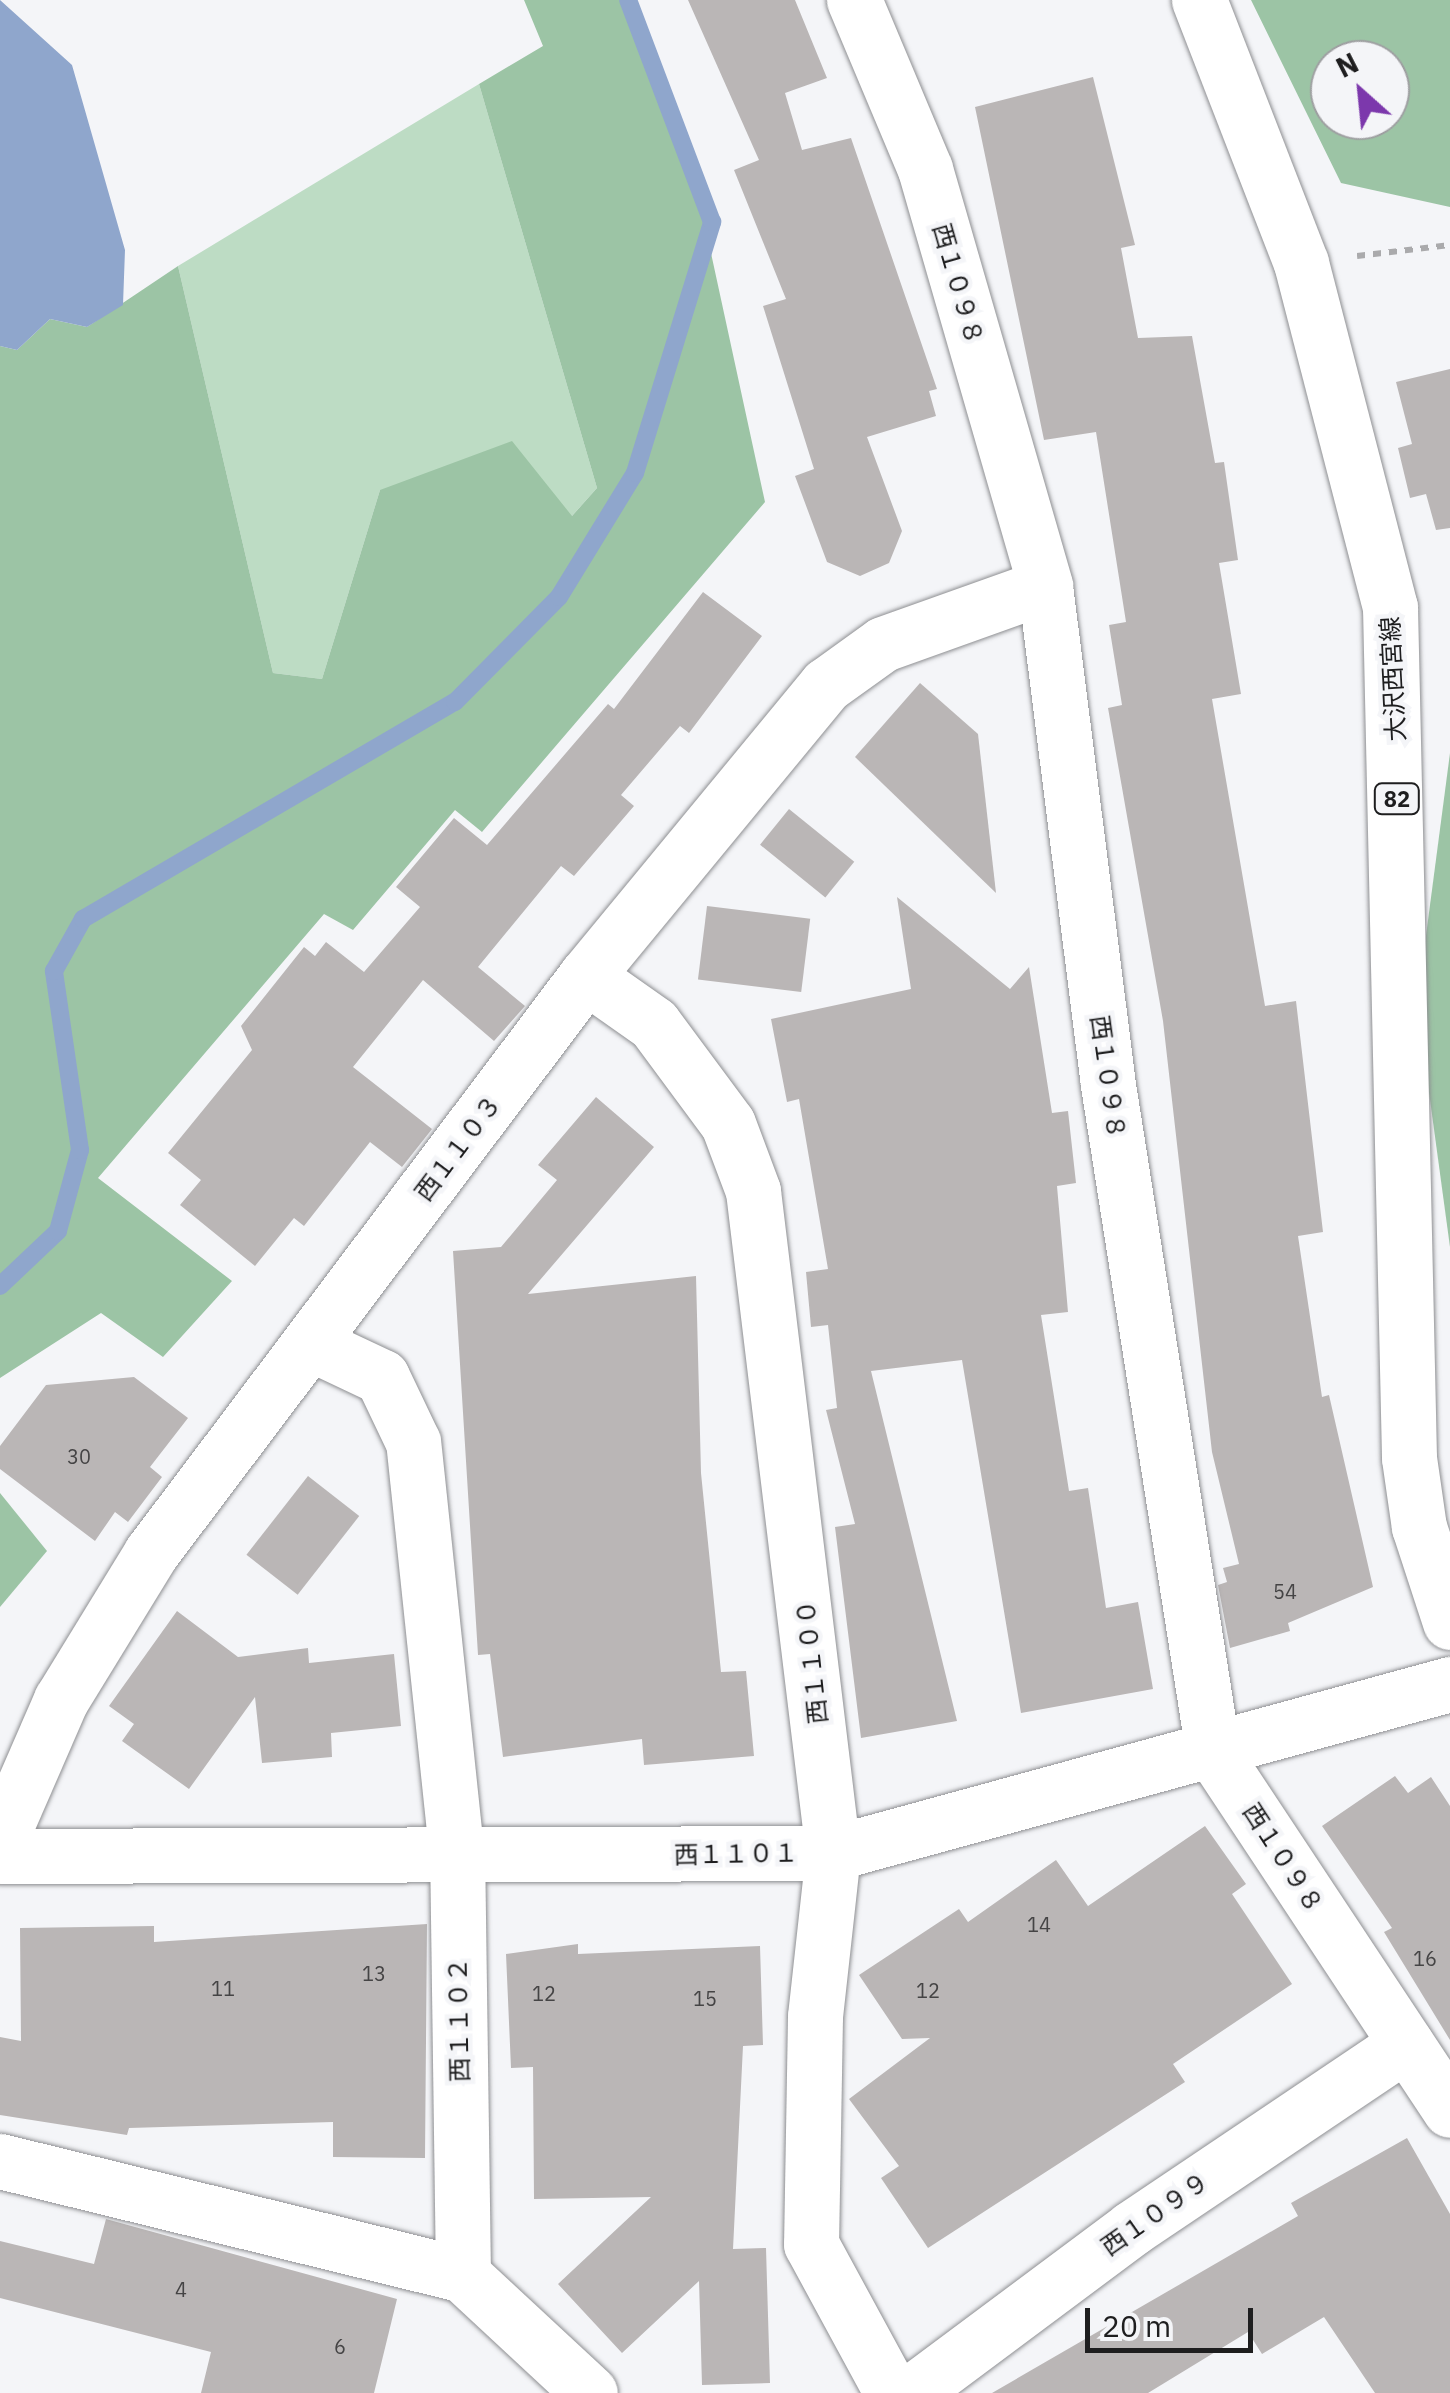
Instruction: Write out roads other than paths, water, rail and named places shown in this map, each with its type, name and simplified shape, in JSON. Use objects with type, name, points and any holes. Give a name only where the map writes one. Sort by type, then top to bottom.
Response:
[{"type":"street","name":"西１０９８","points":[[854,0],[925,169],[1045,586],[1108,1086],[1213,1752],[1450,2110]]},
{"type":"street","name":"大沢西宮線","points":[[1199,0],[1301,263],[1390,606],[1409,1458],[1418,1528],[1450,1622]]},
{"type":"street","name":"西１１０３","points":[[0,1840],[100,1626],[586,976],[850,660],[1045,586]]},
{"type":"street","name":"西１１００","points":[[586,976],[654,1024],[728,1124],[752,1191],[834,1853],[815,2017],[811,2244],[892,2393]]},
{"type":"street","name":"西１１０２","points":[[312,1344],[382,1377],[408,1426],[457,1859],[463,2275]]},
{"type":"street","name":"西１１０１","points":[[0,1856],[457,1859],[834,1853],[1450,1684]]},
{"type":"street","name":"西１０９９","points":[[910,2393],[1132,2228],[1406,2044]]},
{"type":"street","points":[[0,2161],[463,2275],[590,2393]]},
{"type":"water","points":[[0,0],[72,65],[125,250],[123,305],[87,327],[50,319],[17,350],[0,346]]},
{"type":"waterway","points":[[0,1286],[58,1231],[80,1150],[54,971],[83,919],[455,702],[559,597],[635,473],[712,222],[628,0]]}]
